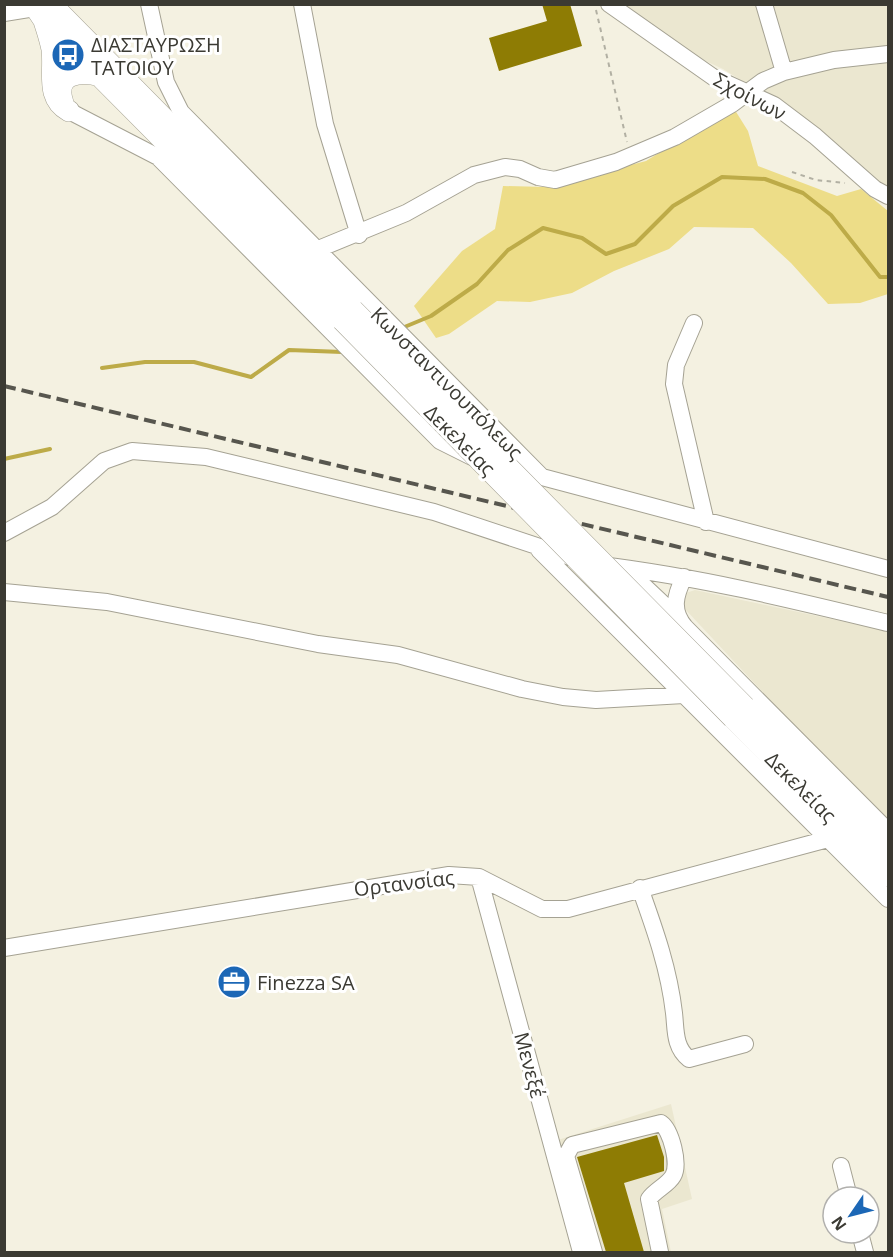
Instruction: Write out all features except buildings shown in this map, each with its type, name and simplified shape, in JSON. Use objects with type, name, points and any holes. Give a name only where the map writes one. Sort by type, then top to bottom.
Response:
[{"type":"main road","name":"Δεκελείας","points":[[40,9],[101,76],[342,320],[739,713],[888,853]]},
{"type":"main road","name":"Δεκελείας","points":[[40,9],[342,320]]},
{"type":"main road","points":[[40,9],[52,51],[53,96],[60,106],[69,111]]},
{"type":"main road","points":[[69,111],[62,102],[63,82],[76,73],[85,72],[101,76]]},
{"type":"main road","name":"Δεκελείας","points":[[739,713],[888,876]]},
{"type":"street","name":"Κωνσταντινουπόλεως","points":[[149,4],[166,82],[181,112],[380,316],[542,477],[888,569]]},
{"type":"street","points":[[302,4],[325,123],[358,235]]},
{"type":"street","name":"Σχοίνων","points":[[609,4],[713,78],[774,105],[815,136],[864,180],[886,195]]},
{"type":"street","points":[[764,4],[784,72]]},
{"type":"street","points":[[4,13],[40,9]]},
{"type":"street","points":[[316,250],[358,235],[406,213],[474,175],[505,167],[555,180],[631,157],[675,137],[784,72],[834,60],[888,54]]},
{"type":"street","points":[[69,111],[158,157],[342,320],[364,366],[440,441],[486,463],[542,477]]},
{"type":"street","points":[[694,323],[676,365],[674,384],[706,522]]},
{"type":"street","points":[[486,463],[495,431]]},
{"type":"street","points":[[4,533],[52,507],[104,461],[132,451],[206,457],[434,512],[536,547],[592,563],[684,577],[888,623]]},
{"type":"street","points":[[536,547],[888,899]]},
{"type":"street","points":[[617,567],[643,585],[678,618],[888,831]]},
{"type":"street","points":[[678,618],[674,604],[684,577]]},
{"type":"street","points":[[4,592],[107,602],[318,644],[399,655],[522,689],[563,697],[607,699],[684,695]]},
{"type":"street","name":"Ορτανσίας","points":[[4,948],[401,881],[449,875],[479,877],[542,909],[568,909],[828,839]]},
{"type":"street","name":"Μενεξέ","points":[[479,877],[581,1252]]},
{"type":"street","points":[[640,888],[670,983],[677,1041],[681,1052],[689,1059],[745,1044]]},
{"type":"street","points":[[594,1252],[566,1156],[568,1150],[572,1145],[661,1123],[668,1129],[675,1166],[673,1176],[649,1199],[660,1252]]},
{"type":"street","points":[[841,1166],[846,1185]]},
{"type":"path","points":[[596,4],[631,157]]},
{"type":"path","points":[[792,172],[841,183],[864,180]]},
{"type":"shaded area","points":[[621,5],[888,5],[888,197],[776,102],[723,69],[673,46]]},
{"type":"shaded area","points":[[733,107],[748,131],[758,166],[837,196],[861,189],[888,211],[888,294],[860,303],[828,304],[791,263],[753,228],[694,227],[669,249],[614,271],[572,293],[530,302],[497,301],[449,334],[436,338],[414,306],[462,251],[495,229],[503,186],[546,187],[646,161]]},
{"type":"shaded area","points":[[695,590],[888,631],[888,826],[684,608],[682,602],[686,593]]},
{"type":"shaded area","points":[[671,1104],[692,1199],[662,1209],[671,1252],[589,1252],[558,1140]]},
{"type":"waterway","points":[[402,328],[431,316],[477,284],[508,250],[543,228],[582,238],[606,254],[635,244],[673,206],[722,177],[765,179],[803,193],[831,215],[880,277],[888,277]]},
{"type":"waterway","points":[[102,368],[145,362],[194,362],[251,377],[289,350],[342,352]]},
{"type":"waterway","points":[[4,459],[50,449]]},
{"type":"railway","points":[[4,386],[888,597]]},
{"type":"place","name":"ΔΙΑΣΤΑΥΡΩΣΗ ΤΑΤΟΙΟΥ","points":[[68,55]]},
{"type":"place","name":"Finezza SA","points":[[234,982]]}]
